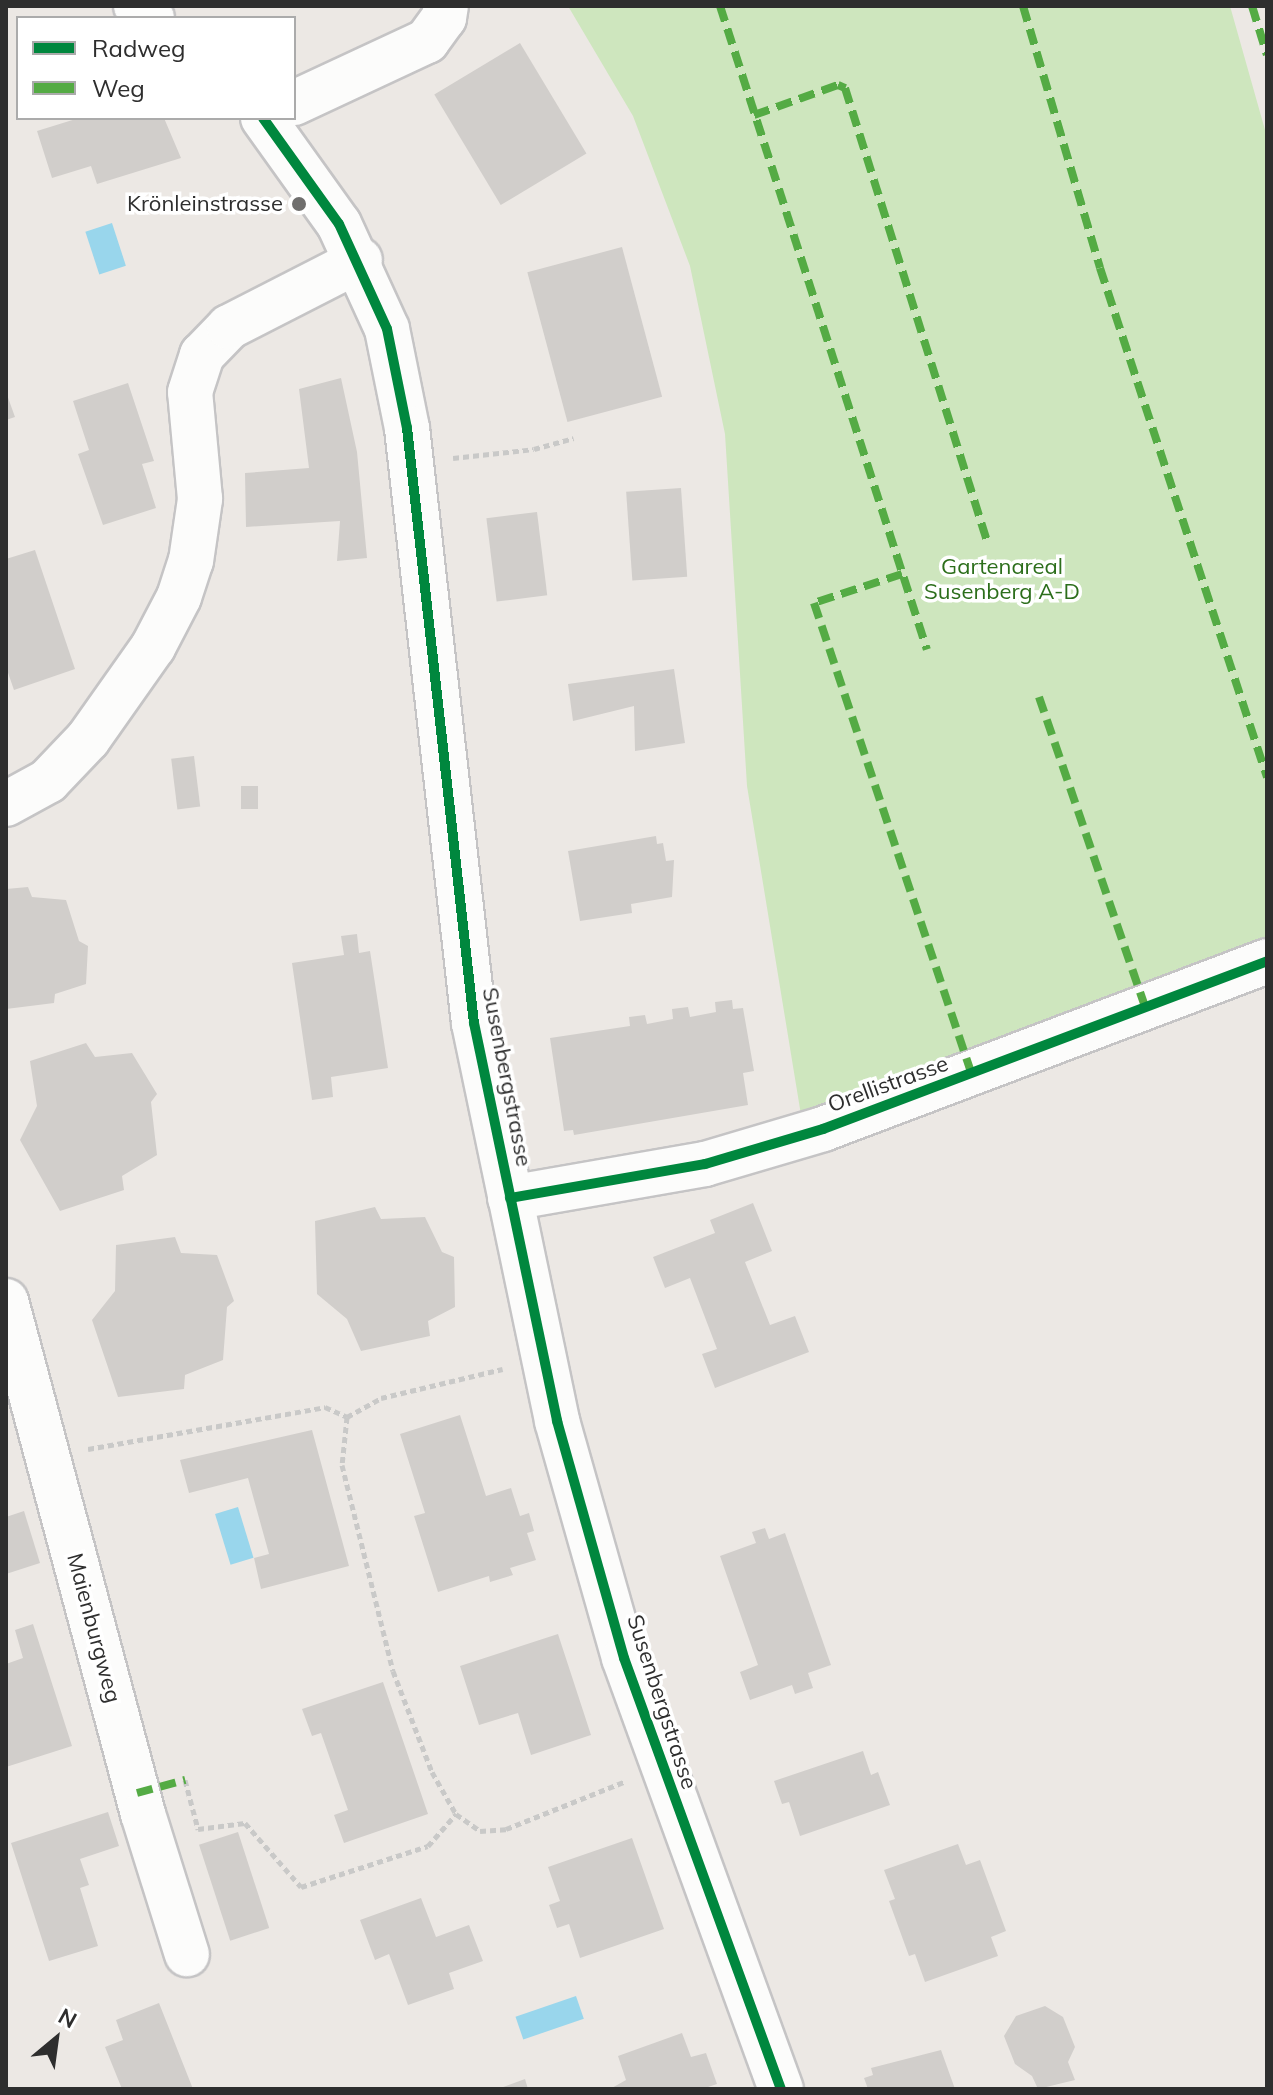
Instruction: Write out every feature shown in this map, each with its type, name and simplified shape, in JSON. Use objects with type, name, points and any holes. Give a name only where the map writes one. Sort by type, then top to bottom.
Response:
[{"type":"street","points":[[296,104],[427,41],[444,18],[446,6]]},
{"type":"street","name":"Susenbergstrasse","points":[[277,120],[360,260],[401,384],[474,1023],[557,1421],[624,1658],[781,2089]]},
{"type":"street","points":[[6,804],[48,781],[88,739],[153,647],[179,597],[199,515],[200,472],[190,392],[202,355],[229,327],[360,260]]},
{"type":"street","name":"Orellistrasse","points":[[510,1198],[705,1164],[823,1129],[1267,961]]},
{"type":"street","name":"Maienburgweg","points":[[6,1301],[143,1814],[187,1954]]},
{"type":"path","points":[[445,459],[534,449],[574,438]]},
{"type":"path","points":[[347,1417],[381,1398],[519,1365]]},
{"type":"path","points":[[51,1466],[88,1449],[266,1415],[325,1407],[347,1417]]},
{"type":"path","points":[[347,1417],[342,1465],[393,1671],[432,1772],[456,1814],[480,1831],[506,1829],[638,1777]]},
{"type":"path","points":[[185,1780],[198,1829],[245,1823],[301,1887],[428,1846],[456,1814]]},
{"type":"green space","name":"Gartenareal Susenberg A-D","points":[[568,6],[1230,6],[1267,137],[1267,950],[802,1121],[747,786],[725,434],[690,266],[633,116]]},
{"type":"water","points":[[112,223],[126,266],[99,274],[85,232]]},
{"type":"water","points":[[238,1507],[253,1558],[231,1565],[215,1514]]},
{"type":"water","points":[[576,1996],[584,2019],[523,2040],[515,2017]]},
{"type":"building","points":[[520,43],[586,154],[501,205],[434,95]]},
{"type":"building","points":[[73,120],[165,120],[181,158],[97,184],[91,166],[52,178],[37,131]]},
{"type":"building","points":[[622,247],[662,397],[567,422],[527,272]]},
{"type":"building","points":[[341,378],[357,452],[367,558],[337,561],[340,521],[246,527],[245,473],[309,468],[299,389]]},
{"type":"building","points":[[128,383],[154,461],[142,464],[156,508],[103,525],[78,454],[89,450],[73,401]]},
{"type":"building","points":[[6,392],[15,417],[6,420]]},
{"type":"building","points":[[681,488],[687,577],[632,581],[626,492]]},
{"type":"building","points":[[537,512],[547,595],[497,602],[486,518]]},
{"type":"building","points":[[35,550],[75,669],[14,690],[6,667],[6,559]]},
{"type":"building","points":[[674,669],[685,743],[635,751],[634,706],[573,721],[568,684]]},
{"type":"building","points":[[194,756],[200,807],[177,809],[171,759]]},
{"type":"building","points":[[241,786],[258,786],[258,809],[241,809]]},
{"type":"building","points":[[656,836],[657,844],[663,843],[666,861],[674,860],[672,897],[631,904],[632,913],[580,921],[568,851]]},
{"type":"building","points":[[28,887],[32,897],[66,900],[79,941],[88,946],[86,984],[55,994],[54,1003],[6,1009],[6,889]]},
{"type":"building","points":[[357,934],[359,953],[370,951],[388,1068],[331,1077],[333,1097],[312,1100],[292,963],[344,955],[341,936]]},
{"type":"building","points":[[732,1000],[733,1009],[743,1008],[754,1071],[743,1073],[748,1105],[574,1135],[573,1130],[564,1131],[550,1038],[630,1026],[629,1017],[645,1015],[647,1024],[673,1019],[672,1009],[688,1007],[690,1017],[716,1012],[715,1002]]},
{"type":"building","points":[[86,1043],[95,1057],[132,1053],[157,1094],[151,1102],[157,1155],[122,1176],[124,1190],[60,1211],[20,1140],[37,1106],[30,1061]]},
{"type":"building","points":[[753,1203],[772,1251],[745,1262],[770,1325],[795,1316],[809,1352],[715,1388],[702,1354],[717,1349],[690,1278],[665,1288],[653,1257],[715,1233],[710,1220]]},
{"type":"building","points":[[375,1207],[381,1219],[425,1217],[442,1252],[454,1257],[455,1307],[428,1321],[430,1336],[361,1351],[347,1319],[317,1294],[315,1221]]},
{"type":"building","points":[[175,1237],[181,1253],[217,1255],[234,1301],[227,1307],[223,1360],[185,1375],[184,1389],[118,1397],[92,1320],[115,1291],[116,1245]]},
{"type":"building","points":[[460,1415],[486,1496],[511,1488],[520,1516],[529,1513],[534,1531],[527,1533],[536,1560],[510,1568],[513,1575],[490,1582],[489,1576],[438,1592],[414,1516],[425,1513],[400,1434]]},
{"type":"building","points":[[312,1430],[349,1566],[261,1589],[254,1558],[269,1554],[248,1478],[189,1493],[180,1460]]},
{"type":"building","points":[[24,1511],[40,1563],[6,1574],[6,1517]]},
{"type":"building","points":[[765,1528],[769,1539],[785,1533],[831,1665],[808,1673],[813,1688],[795,1694],[792,1685],[750,1700],[740,1672],[758,1665],[720,1556],[756,1543],[752,1532]]},
{"type":"building","points":[[33,1624],[72,1746],[6,1767],[6,1664],[23,1658],[15,1630]]},
{"type":"building","points":[[558,1634],[591,1735],[531,1755],[518,1713],[479,1725],[460,1666]]},
{"type":"building","points":[[383,1682],[428,1814],[344,1843],[334,1815],[348,1810],[321,1733],[312,1736],[302,1709]]},
{"type":"building","points":[[863,1751],[871,1775],[878,1772],[890,1805],[800,1836],[789,1802],[782,1804],[774,1781]]},
{"type":"building","points":[[108,1812],[119,1846],[80,1859],[89,1885],[80,1888],[98,1946],[49,1961],[11,1843]]},
{"type":"building","points":[[238,1832],[269,1928],[230,1941],[199,1845]]},
{"type":"building","points":[[632,1838],[664,1929],[580,1958],[569,1924],[557,1928],[549,1905],[560,1901],[548,1867]]},
{"type":"building","points":[[958,1844],[966,1865],[980,1860],[1006,1931],[991,1937],[998,1956],[925,1982],[915,1954],[909,1956],[889,1901],[895,1899],[884,1870]]},
{"type":"building","points":[[421,1898],[436,1937],[469,1925],[483,1961],[449,1973],[454,1989],[408,2005],[389,1954],[375,1960],[360,1920]]},
{"type":"building","points":[[159,2003],[193,2089],[122,2089],[105,2047],[123,2040],[116,2020]]},
{"type":"building","points":[[1045,2006],[1063,2017],[1075,2047],[1068,2062],[1075,2080],[1038,2089],[1032,2076],[1015,2064],[1004,2036],[1016,2016]]},
{"type":"building","points":[[682,2033],[691,2057],[706,2053],[717,2084],[702,2089],[610,2089],[626,2080],[618,2056]]},
{"type":"building","points":[[941,2050],[955,2089],[868,2089],[864,2078],[873,2075],[871,2068]]},
{"type":"building","points":[[525,2079],[528,2089],[498,2089]]},
{"type":"marked path","points":[[720,6],[927,650]]},
{"type":"marked path","points":[[1023,6],[1100,268],[1267,777]]},
{"type":"marked path","points":[[1252,6],[1267,55]]},
{"type":"marked path","points":[[754,115],[838,85],[845,88],[988,543]]},
{"type":"marked path","points":[[902,574],[814,603],[972,1074]]},
{"type":"marked path","points":[[1039,697],[1146,1010]]},
{"type":"marked path","points":[[137,1793],[185,1780]]},
{"type":"cycle path","points":[[264,120],[339,224],[387,329],[407,428],[474,1023],[557,1421],[624,1658],[781,2089]]},
{"type":"cycle path","points":[[510,1198],[705,1164],[823,1129],[1267,961]]},
{"type":"place","name":"Krönleinstrasse","points":[[299,204]]}]
